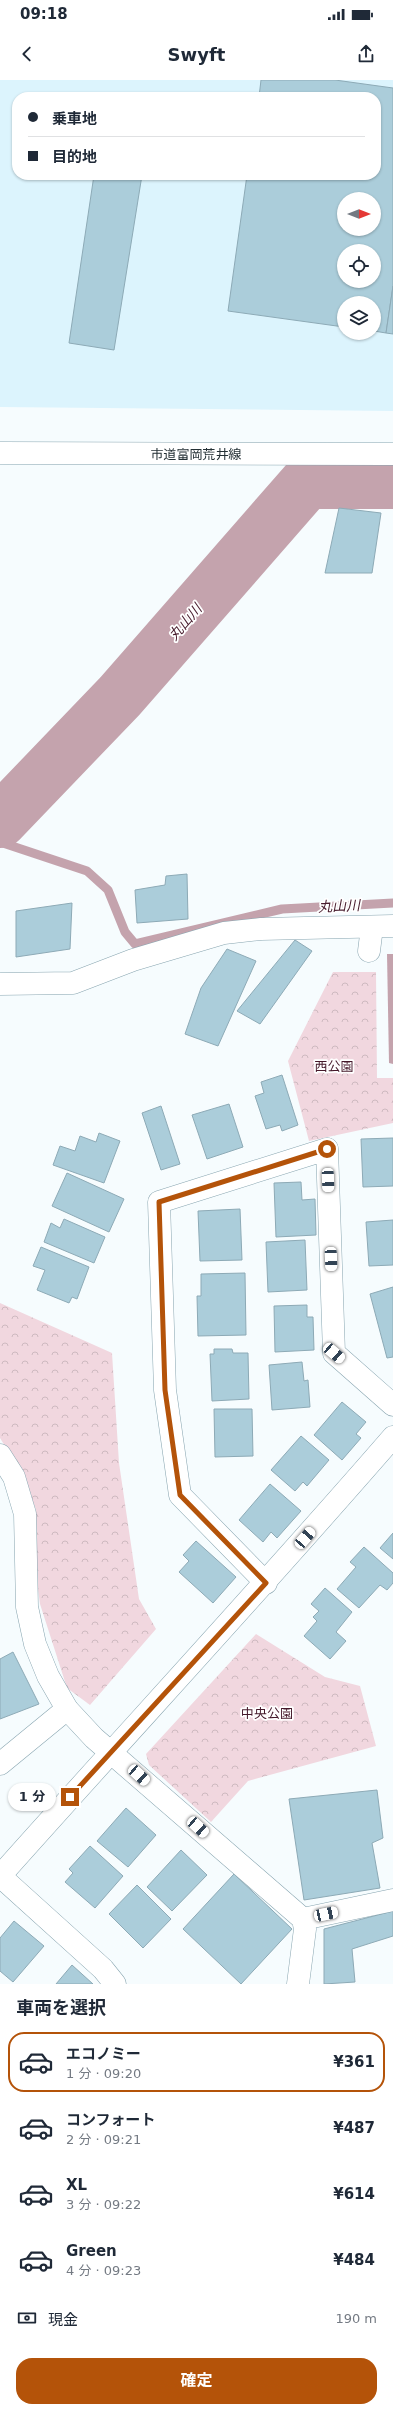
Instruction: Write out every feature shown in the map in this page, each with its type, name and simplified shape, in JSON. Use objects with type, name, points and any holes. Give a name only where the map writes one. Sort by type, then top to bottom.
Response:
[{"type":"street","name":"市道富岡荒井線","points":[[0,453],[393,454]]},
{"type":"street","points":[[368,951],[383,926]]},
{"type":"street","points":[[0,984],[73,983],[133,960],[224,933],[261,929],[383,926]]},
{"type":"street","points":[[266,1583],[180,1495],[165,1390],[159,1202],[327,1149],[334,1353],[393,1405]]},
{"type":"street","points":[[115,1984],[103,1969],[0,1876],[110,1752],[266,1583],[393,1437]]},
{"type":"street","points":[[0,1455],[14,1477],[26,1514],[27,1607],[34,1644],[48,1676],[67,1709],[110,1752],[303,1919],[305,1929],[298,1984]]},
{"type":"street","points":[[0,1764],[67,1709]]},
{"type":"street","points":[[303,1919],[393,1900]]},
{"type":"shaded area","points":[[0,80],[393,80],[393,411],[0,407]]},
{"type":"shaded area","points":[[387,954],[393,954],[393,1064],[389,1063]]},
{"type":"green space","name":"西公園","points":[[333,972],[376,972],[377,1078],[393,1078],[393,1123],[309,1141],[288,1061]]},
{"type":"green space","points":[[0,1303],[112,1353],[119,1463],[139,1599],[156,1629],[90,1705],[67,1688],[40,1604],[33,1553],[36,1510],[22,1474],[0,1438]]},
{"type":"green space","name":"中央公園","points":[[256,1634],[325,1677],[360,1686],[376,1746],[248,1781],[211,1822],[149,1765],[146,1754]]},
{"type":"building","points":[[261,80],[335,80],[393,88],[393,286],[386,333],[381,332],[381,296],[337,296],[337,326],[228,311],[246,180],[381,180],[381,92],[260,92]]},
{"type":"building","points":[[93,180],[141,180],[114,350],[69,343]]},
{"type":"building","points":[[393,286],[393,334],[386,333]]},
{"type":"building","points":[[339,508],[381,513],[372,573],[325,573]]},
{"type":"building","points":[[187,874],[188,919],[137,923],[135,890],[165,885],[166,876]]},
{"type":"building","points":[[72,903],[70,949],[16,957],[16,911]]},
{"type":"building","points":[[295,940],[312,951],[260,1024],[237,1011]]},
{"type":"building","points":[[227,949],[256,961],[218,1046],[185,1034],[201,988]]},
{"type":"building","points":[[282,1075],[298,1125],[282,1131],[280,1125],[266,1129],[255,1096],[264,1093],[261,1082]]},
{"type":"building","points":[[229,1104],[243,1147],[207,1159],[192,1115]]},
{"type":"building","points":[[161,1106],[180,1164],[161,1170],[142,1113]]},
{"type":"building","points":[[99,1133],[120,1141],[104,1183],[53,1165],[60,1146],[75,1151],[80,1136],[96,1142]]},
{"type":"building","points":[[393,1138],[393,1186],[363,1187],[361,1139]]},
{"type":"building","points":[[67,1173],[124,1199],[109,1232],[52,1206]]},
{"type":"building","points":[[301,1182],[302,1200],[315,1199],[316,1235],[276,1237],[274,1183]]},
{"type":"building","points":[[240,1209],[242,1260],[200,1261],[198,1211]]},
{"type":"building","points":[[64,1219],[105,1237],[94,1263],[44,1242],[51,1223],[60,1228]]},
{"type":"building","points":[[393,1220],[393,1265],[369,1266],[366,1222]]},
{"type":"building","points":[[305,1240],[307,1290],[268,1292],[266,1242]]},
{"type":"building","points":[[41,1247],[89,1267],[77,1299],[72,1297],[69,1303],[37,1290],[45,1270],[33,1266]]},
{"type":"building","points":[[245,1273],[246,1335],[198,1336],[197,1296],[201,1296],[201,1274]]},
{"type":"building","points":[[393,1287],[393,1357],[387,1358],[370,1294]]},
{"type":"building","points":[[307,1305],[307,1317],[313,1317],[314,1350],[275,1352],[274,1306]]},
{"type":"building","points":[[214,1349],[232,1349],[233,1353],[248,1353],[249,1399],[212,1401],[210,1354],[214,1354]]},
{"type":"building","points":[[302,1362],[304,1381],[308,1380],[310,1407],[272,1410],[269,1365]]},
{"type":"building","points":[[342,1402],[366,1422],[356,1434],[361,1438],[342,1460],[314,1435]]},
{"type":"building","points":[[214,1409],[252,1409],[253,1456],[215,1457]]},
{"type":"building","points":[[301,1436],[329,1460],[307,1486],[303,1482],[295,1491],[271,1470]]},
{"type":"building","points":[[270,1484],[301,1511],[277,1538],[271,1532],[263,1542],[239,1520]]},
{"type":"building","points":[[393,1533],[393,1559],[380,1548]]},
{"type":"building","points":[[196,1541],[236,1577],[213,1603],[179,1572],[189,1561],[183,1555]]},
{"type":"building","points":[[364,1547],[393,1573],[393,1583],[387,1590],[380,1585],[359,1608],[337,1589],[356,1567],[350,1562]]},
{"type":"building","points":[[325,1588],[352,1612],[336,1632],[346,1641],[330,1659],[304,1636],[317,1621],[313,1617],[319,1611],[311,1604]]},
{"type":"building","points":[[13,1652],[39,1704],[0,1719],[0,1659]]},
{"type":"building","points":[[377,1790],[383,1838],[372,1843],[380,1888],[304,1900],[289,1799]]},
{"type":"building","points":[[126,1808],[156,1835],[128,1867],[97,1841]]},
{"type":"building","points":[[90,1846],[123,1876],[95,1908],[65,1882],[73,1873],[69,1869]]},
{"type":"building","points":[[181,1850],[207,1875],[172,1911],[147,1887]]},
{"type":"building","points":[[234,1874],[292,1929],[241,1984],[183,1929]]},
{"type":"building","points":[[137,1885],[171,1919],[143,1948],[109,1914]]},
{"type":"building","points":[[393,1911],[393,1936],[352,1949],[355,1982],[324,1984],[324,1929]]},
{"type":"building","points":[[14,1921],[44,1946],[13,1982],[0,1971],[0,1938]]},
{"type":"building","points":[[72,1965],[93,1984],[56,1984]]},
{"type":"waterway","name":"丸山川","points":[[0,821],[120,696],[307,482],[393,482]]},
{"type":"waterway","name":"丸山川","points":[[0,842],[87,871],[108,890],[125,932],[135,944],[282,909],[393,903]]},
{"type":"route","points":[[70,1797],[266,1583],[180,1495],[165,1390],[159,1202],[327,1149]]}]
